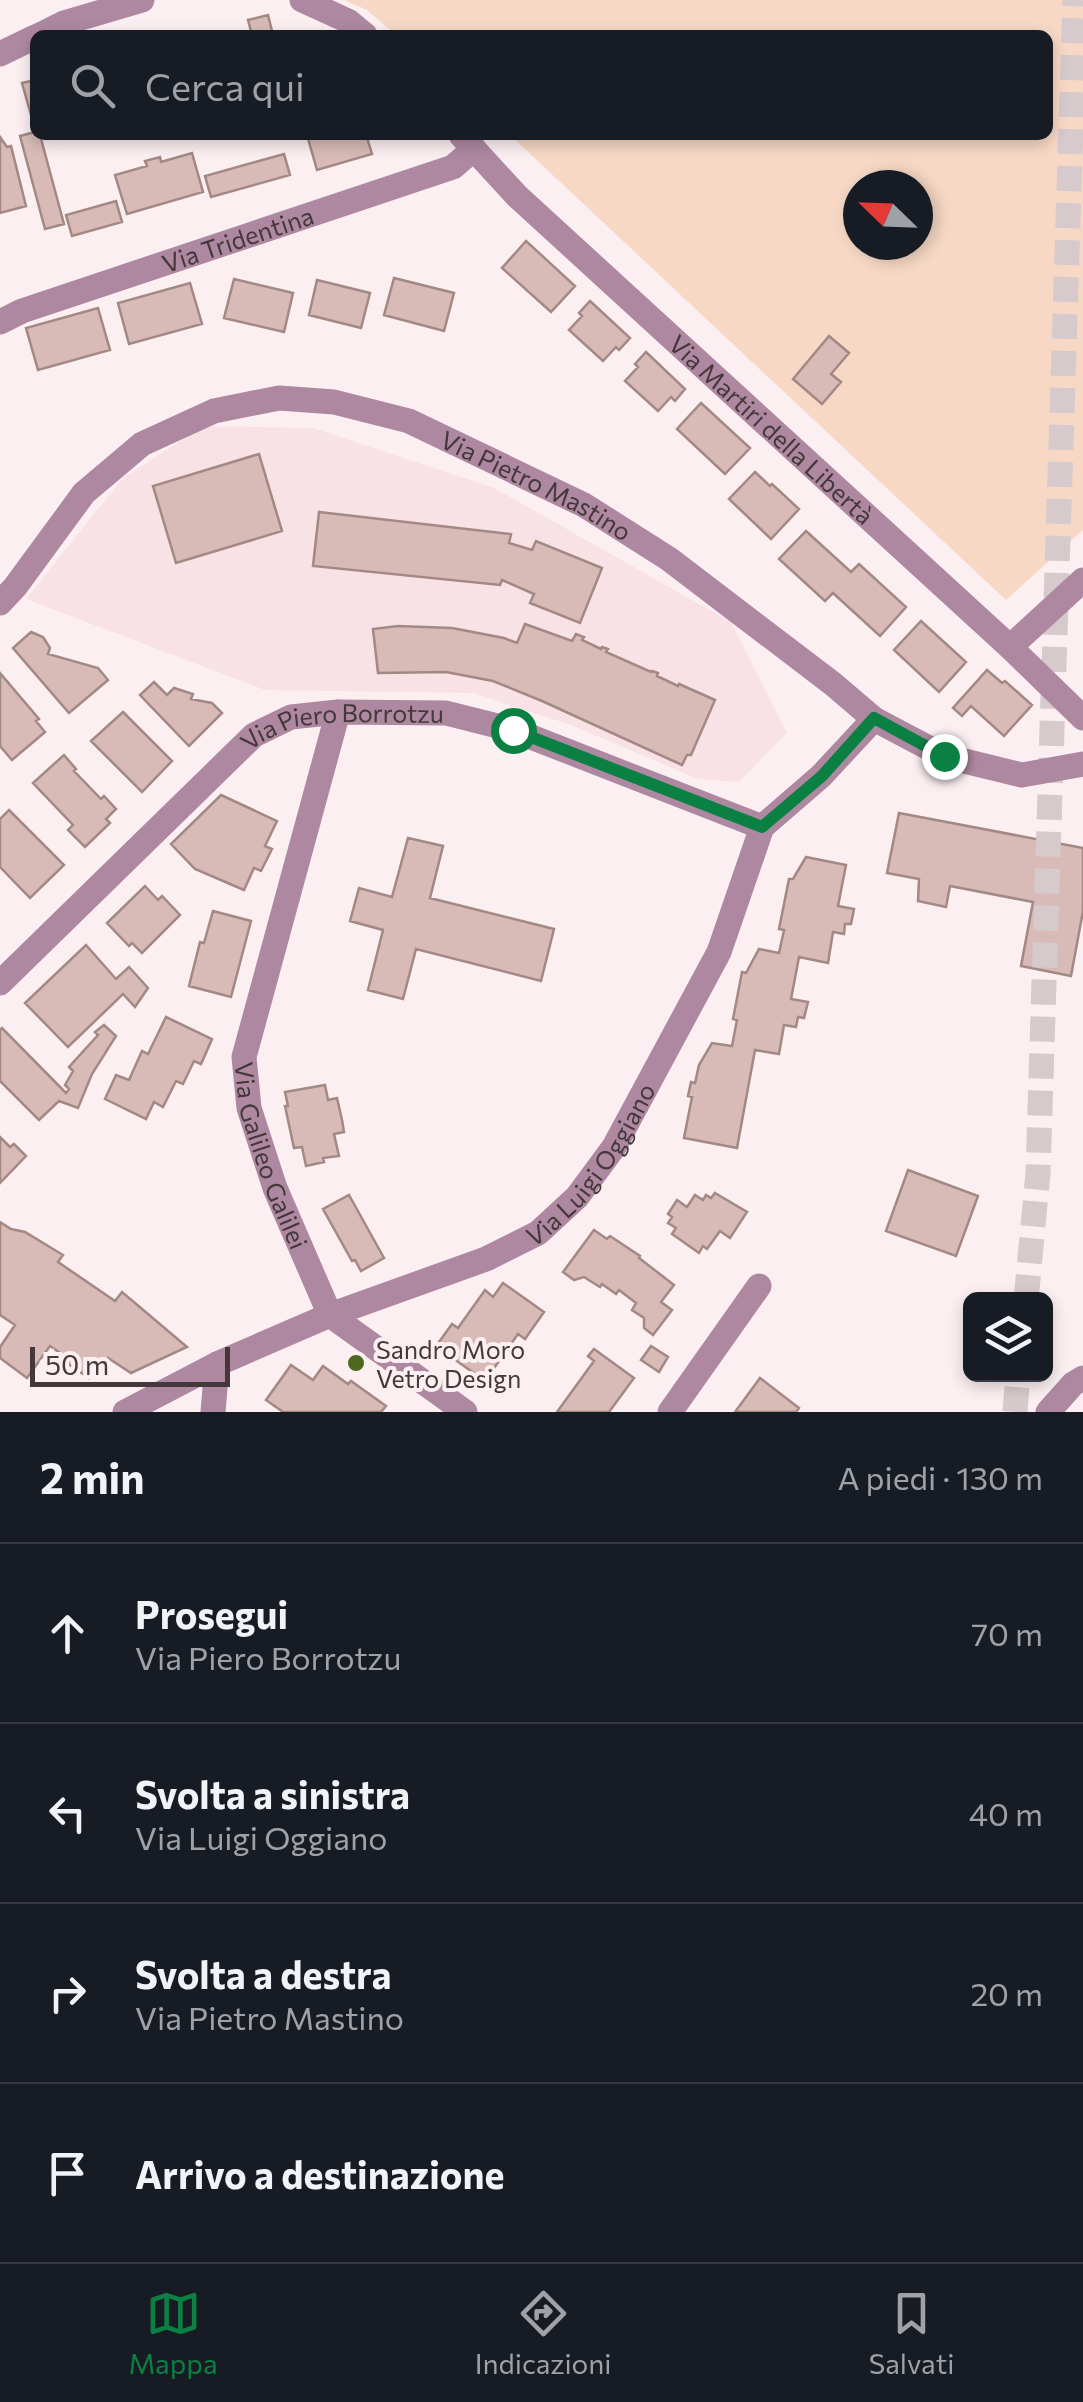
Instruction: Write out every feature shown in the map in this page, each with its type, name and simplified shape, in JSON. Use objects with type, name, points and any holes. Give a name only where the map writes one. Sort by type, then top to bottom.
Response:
[{"type":"street","points":[[49,30],[142,0]]},
{"type":"street","points":[[302,0],[358,30]]},
{"type":"street","points":[[0,54],[30,39]]},
{"type":"street","name":"Via Tridentina","points":[[0,322],[22,311],[454,168],[468,142]]},
{"type":"street","name":"Via Martiri della Libertà","points":[[468,142],[517,196],[1083,718]]},
{"type":"street","name":"Via Pietro Mastino","points":[[0,603],[84,493],[142,444],[214,410],[279,398],[334,402],[410,421],[584,506],[669,559],[874,718],[944,756],[1022,775],[1083,764]]},
{"type":"street","points":[[1010,647],[1083,580]]},
{"type":"street","name":"Via Piero Borrotzu","points":[[0,983],[254,736],[291,717],[338,712],[446,713],[513,730],[762,827]]},
{"type":"street","name":"Via Galileo Galilei","points":[[330,1315],[275,1188],[249,1108],[244,1058],[338,712]]},
{"type":"street","points":[[762,827],[822,776],[874,718]]},
{"type":"street","name":"Via Luigi Oggiano","points":[[124,1412],[218,1364],[330,1315],[486,1259],[538,1234],[577,1197],[614,1146],[718,952],[762,827]]},
{"type":"street","points":[[670,1412],[759,1286]]},
{"type":"street","points":[[330,1315],[466,1412]]},
{"type":"street","points":[[212,1412],[218,1364]]},
{"type":"street","points":[[1048,1412],[1083,1378]]},
{"type":"shaded area","points":[[344,0],[1083,0],[1083,530],[1006,600],[515,140],[1053,140],[1053,30],[390,30],[367,10]]},
{"type":"shaded area","points":[[204,426],[313,428],[494,488],[731,622],[787,733],[739,782],[698,779],[571,725],[473,693],[265,690],[26,599],[123,478]]},
{"type":"building","points":[[268,15],[272,30],[251,30],[248,20]]},
{"type":"building","points":[[30,81],[30,111],[22,83]]},
{"type":"building","points":[[30,133],[30,140],[41,140],[64,224],[45,229],[20,136]]},
{"type":"building","points":[[0,137],[7,147],[11,146],[26,206],[0,213]]},
{"type":"building","points":[[308,140],[368,140],[372,154],[317,170]]},
{"type":"building","points":[[192,153],[203,192],[127,214],[115,175],[147,166],[145,161],[160,157],[161,162]]},
{"type":"building","points":[[284,154],[290,175],[211,197],[205,176]]},
{"type":"building","points":[[116,201],[122,222],[72,236],[66,215]]},
{"type":"building","points":[[526,241],[575,286],[551,312],[502,268]]},
{"type":"building","points":[[394,278],[454,293],[444,331],[384,315]]},
{"type":"building","points":[[234,279],[293,293],[284,332],[224,318]]},
{"type":"building","points":[[317,280],[370,293],[361,328],[309,315]]},
{"type":"building","points":[[190,283],[202,324],[129,344],[118,303]]},
{"type":"building","points":[[590,301],[630,338],[603,361],[569,330]]},
{"type":"building","points":[[98,308],[110,350],[38,370],[26,328]]},
{"type":"building","points":[[829,336],[849,353],[831,374],[841,382],[822,404],[793,379]]},
{"type":"building","points":[[646,352],[685,389],[658,411],[625,381]]},
{"type":"building","points":[[701,403],[750,448],[725,474],[677,429]]},
{"type":"building","points":[[259,454],[282,531],[176,563],[153,486]]},
{"type":"building","points":[[755,472],[799,509],[771,539],[729,499]]},
{"type":"building","points":[[319,512],[511,534],[509,543],[532,550],[536,541],[602,568],[580,623],[530,603],[534,594],[502,580],[500,585],[313,566]]},
{"type":"building","points":[[806,531],[851,572],[859,564],[906,607],[880,636],[833,593],[825,601],[779,559]]},
{"type":"building","points":[[921,621],[966,662],[939,692],[894,650]]},
{"type":"building","points":[[525,624],[572,641],[576,634],[584,637],[582,640],[608,649],[606,652],[715,700],[691,755],[682,765],[493,681],[446,672],[378,673],[373,629],[452,628],[517,643]]},
{"type":"building","points":[[31,632],[43,637],[50,648],[48,654],[98,668],[108,680],[69,713],[13,648]]},
{"type":"building","points":[[987,670],[1032,705],[1004,736],[971,706],[962,716],[953,708]]},
{"type":"building","points":[[0,673],[39,719],[36,721],[45,732],[12,760],[0,746]]},
{"type":"building","points":[[154,682],[167,695],[174,688],[193,694],[191,699],[212,703],[222,713],[189,746],[140,695]]},
{"type":"building","points":[[123,712],[172,761],[142,792],[91,741]]},
{"type":"building","points":[[64,755],[74,771],[116,809],[106,819],[110,823],[85,847],[68,830],[73,825],[33,783]]},
{"type":"building","points":[[221,795],[277,821],[265,846],[272,849],[261,871],[254,868],[244,890],[195,869],[171,844]]},
{"type":"building","points":[[9,810],[64,865],[30,898],[0,867],[0,819]]},
{"type":"building","points":[[899,813],[1083,848],[1083,911],[1071,976],[1021,966],[1033,902],[950,886],[946,907],[918,901],[919,879],[887,873]]},
{"type":"building","points":[[408,838],[443,846],[430,898],[554,929],[541,981],[416,949],[403,999],[368,990],[383,930],[350,921],[359,888],[392,897]]},
{"type":"building","points":[[806,857],[846,865],[838,906],[854,909],[851,924],[845,924],[844,934],[833,932],[828,963],[799,957],[791,999],[808,1002],[804,1018],[798,1017],[796,1027],[784,1025],[779,1054],[755,1050],[737,1148],[684,1138],[691,1082],[695,1083],[699,1065],[712,1043],[732,1046],[742,972],[746,973],[759,949],[779,953],[784,930],[779,929],[789,879],[793,879]]},
{"type":"building","points":[[145,886],[158,900],[162,896],[180,915],[142,953],[132,943],[129,946],[107,923]]},
{"type":"building","points":[[213,911],[251,921],[231,997],[189,986]]},
{"type":"building","points":[[86,945],[116,979],[129,967],[148,988],[135,1007],[123,994],[68,1047],[25,1003]]},
{"type":"building","points":[[166,1017],[212,1039],[201,1064],[194,1061],[183,1084],[176,1081],[163,1107],[154,1102],[146,1119],[105,1099],[116,1075],[129,1080],[142,1051],[148,1054]]},
{"type":"building","points":[[104,1025],[116,1036],[92,1074],[78,1108],[59,1101],[39,1120],[0,1081],[2,1028],[66,1093],[69,1089],[65,1085],[73,1071],[69,1067]]},
{"type":"building","points":[[325,1085],[328,1100],[337,1098],[342,1120],[344,1132],[334,1134],[339,1156],[306,1166],[302,1147],[294,1148],[285,1092]]},
{"type":"building","points":[[0,1137],[26,1156],[0,1183]]},
{"type":"building","points":[[908,1170],[978,1196],[956,1256],[886,1231]]},
{"type":"building","points":[[715,1193],[747,1212],[730,1238],[720,1231],[707,1249],[703,1246],[699,1253],[672,1234],[676,1228],[668,1223],[672,1217],[668,1214],[677,1200],[687,1207],[695,1195],[703,1200]]},
{"type":"building","points":[[349,1195],[384,1258],[361,1271],[323,1209]]},
{"type":"building","points":[[0,1222],[63,1255],[58,1262],[115,1301],[122,1292],[187,1347],[131,1373],[108,1358],[89,1378],[50,1346],[27,1378],[0,1358],[0,1347],[15,1325],[0,1315]]},
{"type":"building","points":[[594,1230],[640,1256],[674,1285],[661,1302],[672,1310],[653,1335],[644,1328],[644,1318],[632,1310],[636,1303],[619,1290],[616,1294],[602,1284],[600,1287],[584,1277],[574,1280],[563,1272]]},
{"type":"building","points":[[503,1283],[544,1312],[525,1339],[518,1334],[485,1381],[454,1359],[457,1355],[439,1342],[452,1324],[458,1328],[485,1290],[493,1297]]},
{"type":"building","points":[[651,1346],[668,1357],[659,1372],[641,1360]]},
{"type":"building","points":[[594,1349],[634,1378],[609,1412],[557,1412],[594,1361],[588,1356]]},
{"type":"building","points":[[291,1365],[313,1380],[323,1366],[386,1406],[381,1412],[283,1412],[266,1400]]},
{"type":"building","points":[[760,1378],[799,1408],[796,1412],[735,1412]]},
{"type":"tunnel","points":[[1027,1292],[1038,1173],[1075,0]]},
{"type":"tunnel","points":[[1015,1412],[1017,1382]]},
{"type":"place","name":"Sandro Moro Vetro Design","points":[[356,1363]]},
{"type":"route","points":[[513,730],[762,827],[822,776],[874,718],[944,756]]}]
